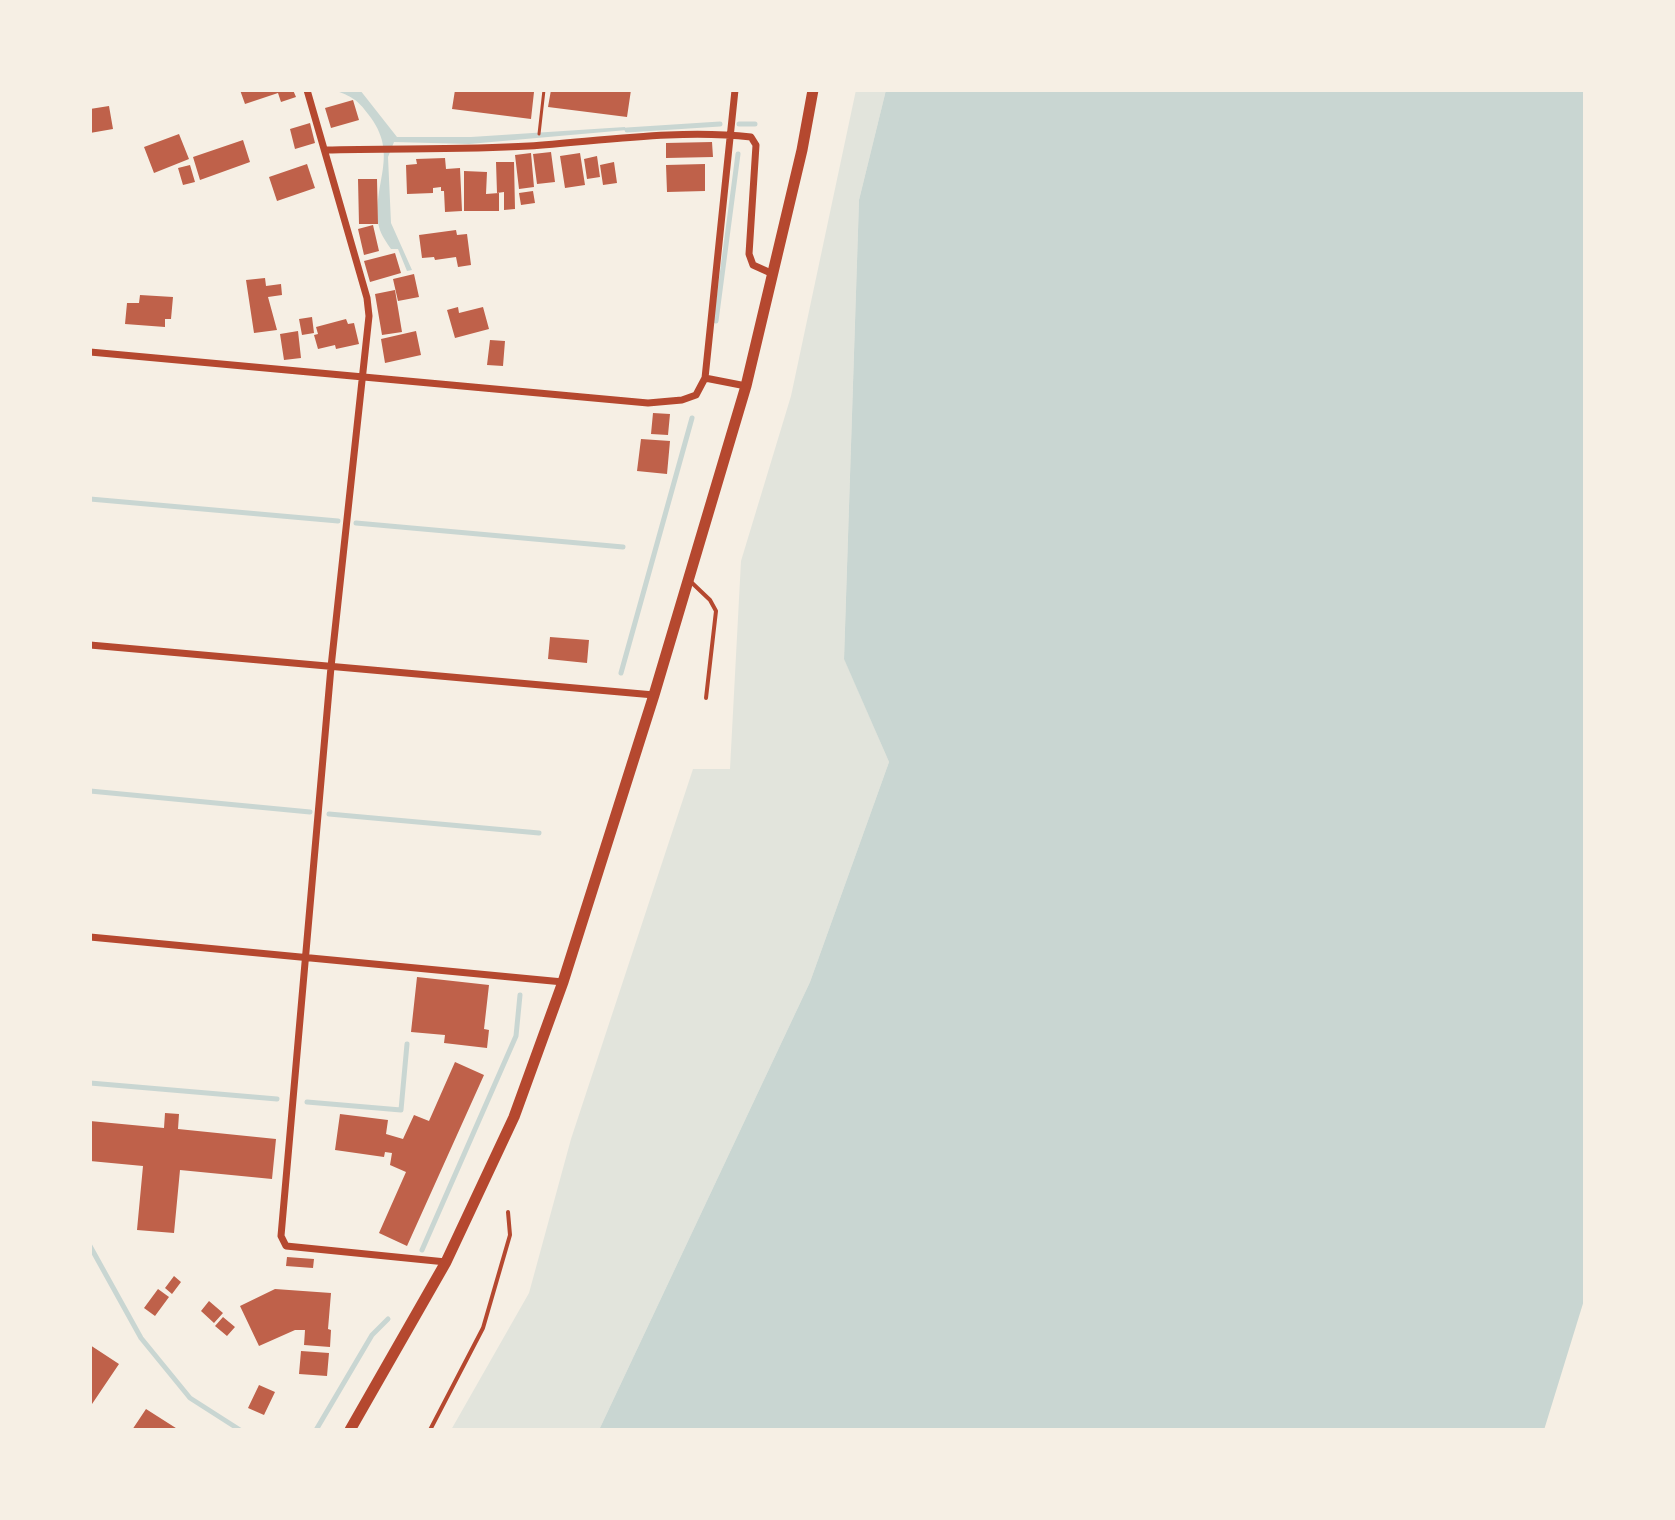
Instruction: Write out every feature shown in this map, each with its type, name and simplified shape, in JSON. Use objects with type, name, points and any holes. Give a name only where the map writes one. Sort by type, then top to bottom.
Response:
[{"type":"main road","points":[[350,1430],[446,1262],[514,1117],[563,982],[654,695],[746,386],[802,150],[813,90]]},
{"type":"street","points":[[307,90],[367,298],[369,316],[331,667],[282,1242],[286,1246],[446,1262]]},
{"type":"street","points":[[90,352],[648,403],[682,400],[696,395],[705,378],[735,90]]},
{"type":"street","points":[[325,150],[463,150],[635,137],[751,137],[756,145],[749,254],[753,265],[773,274]]},
{"type":"street","points":[[705,378],[746,386]]},
{"type":"street","points":[[90,645],[654,695]]},
{"type":"street","points":[[90,937],[563,982]]},
{"type":"lane","points":[[688,579],[710,600],[716,611],[706,698]]},
{"type":"lane","points":[[430,1430],[483,1328],[510,1235],[508,1212]]},
{"type":"path","points":[[539,127],[544,90]]},
{"type":"shaded area","points":[[334,90],[360,90],[397,137],[471,137],[625,127],[627,130],[469,144],[394,142],[388,157],[391,223],[412,270],[407,271],[398,249],[391,249],[379,227],[384,156],[378,129],[357,102]]},
{"type":"shaded area","points":[[856,90],[886,90],[859,200],[844,658],[889,762],[810,982],[599,1430],[451,1430],[529,1293],[571,1139],[693,769],[730,769],[741,561],[791,396]]},
{"type":"shaded area","points":[[886,90],[1585,90],[1585,1297],[1544,1430],[599,1430],[810,982],[889,762],[844,659],[859,200]]},
{"type":"building","points":[[240,90],[293,90],[296,97],[281,102],[278,93],[245,104]]},
{"type":"building","points":[[455,90],[534,92],[531,119],[452,109]]},
{"type":"building","points":[[551,90],[631,90],[627,117],[548,107]]},
{"type":"building","points":[[353,100],[359,120],[331,128],[325,108]]},
{"type":"building","points":[[109,106],[113,129],[90,133],[90,109]]},
{"type":"building","points":[[310,123],[315,143],[295,149],[290,129]]},
{"type":"building","points":[[179,134],[189,159],[154,173],[144,147]]},
{"type":"building","points":[[243,140],[250,162],[200,180],[193,157]]},
{"type":"building","points":[[712,142],[713,157],[666,158],[666,143]]},
{"type":"building","points":[[551,152],[555,182],[537,184],[533,154]]},
{"type":"building","points":[[531,153],[534,187],[519,189],[515,155]]},
{"type":"building","points":[[580,153],[585,185],[565,188],[560,156]]},
{"type":"building","points":[[597,156],[600,177],[587,179],[584,159]]},
{"type":"building","points":[[445,158],[446,169],[460,168],[462,211],[445,212],[441,187],[433,188],[433,193],[407,194],[406,165],[417,164],[416,159]]},
{"type":"building","points":[[496,162],[514,162],[515,209],[504,210],[504,192],[497,193]]},
{"type":"building","points":[[614,162],[617,183],[603,185],[600,165]]},
{"type":"building","points":[[307,164],[315,188],[277,201],[269,177]]},
{"type":"building","points":[[705,164],[705,191],[667,192],[666,165]]},
{"type":"building","points":[[190,165],[195,182],[183,185],[178,168]]},
{"type":"building","points":[[464,171],[487,172],[486,194],[499,193],[499,211],[464,211]]},
{"type":"building","points":[[358,179],[377,179],[378,224],[359,224]]},
{"type":"building","points":[[533,191],[535,203],[521,205],[519,193]]},
{"type":"building","points":[[373,225],[379,251],[364,255],[358,229]]},
{"type":"building","points":[[456,230],[457,235],[467,234],[471,265],[458,267],[456,257],[422,258],[419,235]]},
{"type":"building","points":[[395,253],[401,273],[370,282],[364,261]]},
{"type":"building","points":[[414,274],[419,297],[398,301],[393,279]]},
{"type":"building","points":[[265,278],[266,286],[281,284],[282,295],[268,297],[277,330],[254,333],[246,280]]},
{"type":"building","points":[[395,290],[402,332],[382,335],[375,294]]},
{"type":"building","points":[[140,295],[173,297],[171,319],[165,319],[165,327],[125,324],[127,303],[139,303]]},
{"type":"building","points":[[458,307],[459,313],[483,307],[489,329],[455,338],[447,310]]},
{"type":"building","points":[[312,317],[314,333],[302,335],[299,319]]},
{"type":"building","points":[[346,319],[348,324],[354,323],[359,344],[318,349],[314,335],[318,334],[316,327]]},
{"type":"building","points":[[298,331],[301,358],[284,360],[280,334]]},
{"type":"building","points":[[416,331],[421,355],[385,363],[381,339]]},
{"type":"building","points":[[490,340],[505,341],[503,366],[487,365]]},
{"type":"building","points":[[653,413],[670,414],[668,435],[651,434]]},
{"type":"building","points":[[641,439],[670,441],[667,474],[637,471]]},
{"type":"building","points":[[550,637],[589,640],[587,663],[548,659]]},
{"type":"building","points":[[417,977],[489,985],[484,1029],[489,1030],[487,1048],[444,1043],[445,1035],[411,1032]]},
{"type":"building","points":[[455,1062],[484,1075],[407,1246],[379,1233],[406,1172],[390,1165],[392,1153],[385,1152],[384,1157],[335,1150],[340,1114],[388,1120],[386,1134],[403,1139],[414,1115],[429,1121]]},
{"type":"building","points":[[165,1113],[179,1114],[178,1129],[276,1139],[272,1179],[180,1170],[174,1233],[137,1230],[143,1166],[90,1161],[90,1121],[164,1128]]},
{"type":"building","points":[[287,1257],[314,1259],[313,1268],[286,1266]]},
{"type":"building","points":[[174,1276],[181,1282],[172,1294],[165,1288]]},
{"type":"building","points":[[158,1289],[169,1297],[155,1316],[144,1308]]},
{"type":"building","points":[[275,1289],[331,1293],[330,1347],[304,1345],[305,1330],[295,1330],[259,1346],[240,1306]]},
{"type":"building","points":[[209,1301],[223,1313],[214,1323],[201,1311]]},
{"type":"building","points":[[223,1317],[235,1327],[227,1336],[215,1326]]},
{"type":"building","points":[[90,1345],[119,1364],[90,1407]]},
{"type":"building","points":[[301,1351],[329,1353],[327,1376],[299,1374]]},
{"type":"building","points":[[259,1385],[275,1392],[264,1415],[248,1408]]},
{"type":"building","points":[[146,1409],[179,1430],[132,1430]]},
{"type":"waterway","points":[[627,130],[720,124]]},
{"type":"waterway","points":[[739,124],[755,124]]},
{"type":"waterway","points":[[716,321],[738,154]]},
{"type":"waterway","points":[[621,673],[692,418]]},
{"type":"waterway","points":[[90,499],[338,521]]},
{"type":"waterway","points":[[356,523],[623,547]]},
{"type":"waterway","points":[[90,791],[310,812]]},
{"type":"waterway","points":[[329,814],[539,833]]},
{"type":"waterway","points":[[422,1250],[516,1036],[520,995]]},
{"type":"waterway","points":[[307,1102],[401,1110],[407,1044]]},
{"type":"waterway","points":[[90,1083],[277,1099]]},
{"type":"waterway","points":[[90,1246],[141,1338],[190,1398],[240,1430]]},
{"type":"waterway","points":[[316,1430],[372,1335],[388,1319]]}]
